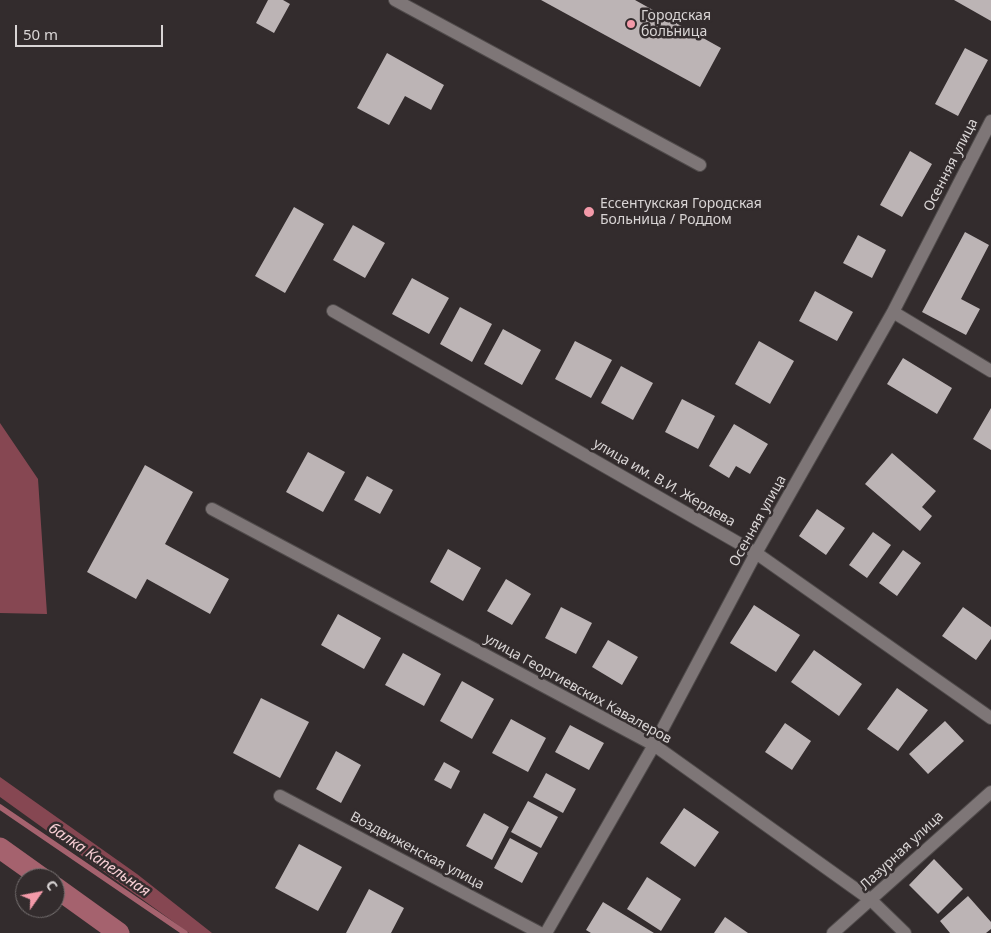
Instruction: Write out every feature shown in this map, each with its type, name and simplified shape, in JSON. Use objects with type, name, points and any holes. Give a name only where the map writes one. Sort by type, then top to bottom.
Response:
[{"type":"street","points":[[395,0],[700,165]]},
{"type":"street","name":"Осенняя улица","points":[[546,933],[654,746],[756,553],[893,312],[991,121]]},
{"type":"street","name":"улица им. В.И. Жердева","points":[[333,311],[756,553],[991,718]]},
{"type":"street","points":[[893,312],[991,371]]},
{"type":"street","name":"улица Георгиевских Кавалеров","points":[[212,509],[654,746],[871,900],[904,933]]},
{"type":"street","name":"Лазурная улица","points":[[833,933],[991,792]]},
{"type":"street","name":"Воздвиженская улица","points":[[280,796],[540,933]]},
{"type":"shaded area","points":[[0,423],[38,479],[47,614],[0,613]]},
{"type":"shaded area","points":[[0,777],[137,874],[212,933],[189,933],[0,797]]},
{"type":"building","points":[[268,0],[283,0],[290,4],[274,33],[256,23]]},
{"type":"building","name":"Городская больница","points":[[541,0],[635,0],[721,48],[700,87]]},
{"type":"building","points":[[954,0],[991,0],[991,21]]},
{"type":"building","points":[[965,48],[988,60],[958,116],[935,104]]},
{"type":"building","points":[[387,53],[444,85],[431,110],[405,96],[389,125],[357,108]]},
{"type":"building","points":[[910,151],[932,164],[902,217],[880,205]]},
{"type":"building","points":[[294,207],[324,224],[285,293],[255,276]]},
{"type":"building","points":[[353,225],[385,243],[365,278],[333,260]]},
{"type":"building","points":[[965,232],[989,245],[961,299],[980,309],[966,335],[922,312]]},
{"type":"building","points":[[858,235],[886,250],[872,278],[843,263]]},
{"type":"building","points":[[412,278],[449,298],[429,334],[392,314]]},
{"type":"building","points":[[815,291],[853,312],[837,341],[799,321]]},
{"type":"building","points":[[460,307],[492,324],[472,362],[440,344]]},
{"type":"building","points":[[503,329],[541,350],[522,385],[484,364]]},
{"type":"building","points":[[575,341],[612,360],[591,398],[555,379]]},
{"type":"building","points":[[759,341],[794,361],[770,404],[735,384]]},
{"type":"building","points":[[903,358],[952,388],[937,414],[887,384]]},
{"type":"building","points":[[621,366],[653,383],[633,420],[601,403]]},
{"type":"building","points":[[682,399],[715,416],[698,449],[665,432]]},
{"type":"building","points":[[991,408],[991,450],[973,439]]},
{"type":"building","points":[[734,424],[768,444],[750,474],[736,466],[729,478],[709,466]]},
{"type":"building","points":[[308,452],[345,472],[323,512],[286,492]]},
{"type":"building","points":[[892,453],[936,491],[922,507],[932,516],[920,531],[865,484]]},
{"type":"building","points":[[145,465],[193,492],[165,544],[229,579],[210,614],[147,579],[136,599],[87,572]]},
{"type":"building","points":[[367,476],[393,490],[380,514],[354,500]]},
{"type":"building","points":[[817,509],[845,528],[826,555],[799,536]]},
{"type":"building","points":[[873,532],[891,545],[867,578],[849,565]]},
{"type":"building","points":[[448,549],[481,568],[463,601],[430,582]]},
{"type":"building","points":[[903,550],[921,563],[897,596],[879,583]]},
{"type":"building","points":[[506,579],[531,594],[512,625],[487,611]]},
{"type":"building","points":[[754,605],[800,635],[776,672],[730,643]]},
{"type":"building","points":[[561,607],[592,623],[576,654],[545,638]]},
{"type":"building","points":[[963,607],[991,627],[991,639],[976,660],[942,636]]},
{"type":"building","points":[[338,614],[381,638],[364,669],[321,645]]},
{"type":"building","points":[[608,640],[638,657],[622,685],[592,667]]},
{"type":"building","points":[[814,650],[862,684],[839,716],[791,682]]},
{"type":"building","points":[[403,653],[441,674],[424,706],[385,685]]},
{"type":"building","points":[[462,681],[494,699],[472,739],[440,721]]},
{"type":"building","points":[[897,688],[928,710],[898,751],[867,729]]},
{"type":"building","points":[[261,698],[309,722],[280,778],[233,753]]},
{"type":"building","points":[[511,719],[546,738],[528,772],[492,753]]},
{"type":"building","points":[[945,721],[964,741],[928,774],[909,754]]},
{"type":"building","points":[[785,723],[811,741],[792,770],[765,752]]},
{"type":"building","points":[[570,725],[604,743],[589,770],[555,752]]},
{"type":"building","points":[[336,751],[361,765],[341,803],[316,789]]},
{"type":"building","points":[[444,762],[460,771],[451,789],[434,780]]},
{"type":"building","points":[[546,773],[576,789],[563,813],[533,797]]},
{"type":"building","points":[[528,801],[558,817],[541,848],[511,832]]},
{"type":"building","points":[[684,808],[719,832],[695,867],[660,843]]},
{"type":"building","points":[[484,813],[509,827],[492,860],[466,846]]},
{"type":"building","points":[[510,838],[538,853],[522,883],[494,868]]},
{"type":"building","points":[[299,844],[342,867],[318,911],[275,888]]},
{"type":"building","points":[[934,859],[963,889],[938,914],[909,885]]},
{"type":"building","points":[[647,877],[681,899],[661,931],[627,909]]},
{"type":"building","points":[[369,889],[404,908],[391,933],[346,933]]},
{"type":"building","points":[[968,896],[991,922],[991,929],[986,933],[950,933],[940,921]]},
{"type":"building","points":[[603,902],[654,933],[591,933],[586,930]]},
{"type":"building","points":[[725,917],[748,933],[714,933]]},
{"type":"waterway","name":"балка Капельная","points":[[0,807],[185,933]]},
{"type":"waterway","points":[[0,848],[28,868]]},
{"type":"waterway","points":[[65,894],[119,933]]},
{"type":"place","name":"Городская больница","points":[[631,24]]},
{"type":"place","name":"Ессентукская Городская Больница / Роддом","points":[[589,212]]}]
